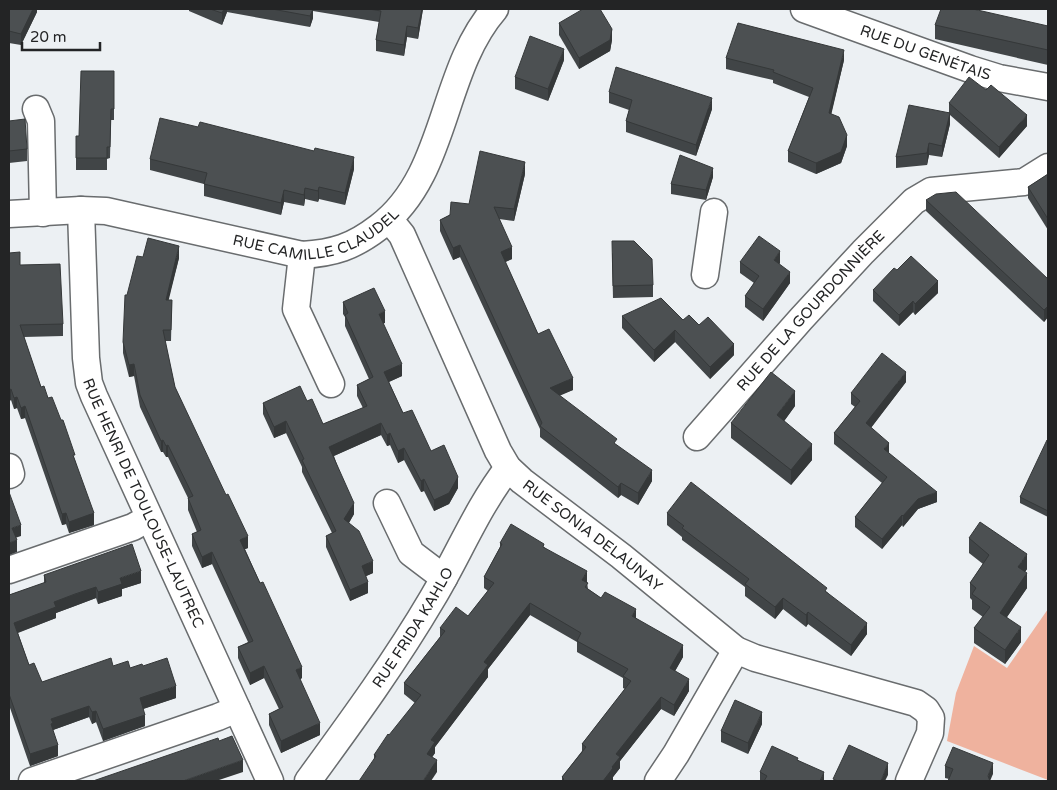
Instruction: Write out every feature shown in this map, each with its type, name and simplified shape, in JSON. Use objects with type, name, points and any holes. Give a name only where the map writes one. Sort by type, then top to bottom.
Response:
[{"type":"street","name":"RUE CAMILLE CLAUDEL","points":[[9,214],[81,210],[106,211],[302,255],[323,254],[346,248],[389,220],[407,200],[421,176],[470,45],[482,24],[495,9]]},
{"type":"street","name":"RUE DU GENÉTAIS","points":[[804,9],[970,69],[999,78],[1048,88]]},
{"type":"street","points":[[36,109],[40,121],[43,212]]},
{"type":"street","name":"RUE DE LA GOURDONNIÈRE","points":[[697,437],[863,252],[914,201],[931,191],[1024,182],[1048,167]]},
{"type":"street","name":"RUE HENRI DE TOULOUSE-LAUTREC","points":[[81,210],[86,358],[94,396],[270,781]]},
{"type":"street","points":[[705,275],[714,212]]},
{"type":"street","name":"RUE SONIA DELAUNAY","points":[[389,220],[402,235],[498,450],[508,468],[522,481],[621,556],[736,650],[755,658],[916,703],[926,710],[931,718],[930,733],[909,781]]},
{"type":"street","points":[[302,255],[296,309],[331,384]]},
{"type":"street","points":[[9,467],[11,474],[9,474]]},
{"type":"street","name":"RUE FRIDA KAHLO","points":[[308,781],[418,623],[492,489],[508,468]]},
{"type":"street","points":[[387,503],[411,554],[444,578]]},
{"type":"street","points":[[9,570],[133,527],[149,518]]},
{"type":"street","points":[[658,781],[676,754],[736,650]]},
{"type":"street","points":[[32,781],[237,709]]},
{"type":"shaded area","points":[[1048,609],[1048,780],[947,741],[956,693],[974,646],[1007,668]]},
{"type":"building","points":[[9,9],[33,9],[21,34],[9,31]]},
{"type":"building","points":[[210,9],[224,9],[222,13]]},
{"type":"building","points":[[272,9],[313,9],[310,16]]},
{"type":"building","points":[[369,9],[422,9],[418,28],[407,26],[404,45],[376,40],[381,11]]},
{"type":"building","points":[[583,9],[600,9],[612,29],[610,40],[579,58],[559,23]]},
{"type":"building","points":[[941,9],[973,9],[1048,26],[1048,50],[935,25]]},
{"type":"building","points":[[738,23],[844,50],[829,113],[839,117],[847,135],[841,152],[816,163],[788,151],[813,88],[773,72],[774,70],[726,58]]},
{"type":"building","points":[[530,36],[564,49],[548,89],[515,77]]},
{"type":"building","points":[[616,67],[712,98],[696,145],[626,121],[632,100],[609,92]]},
{"type":"building","points":[[81,71],[114,71],[114,109],[111,109],[110,147],[107,147],[107,158],[76,158],[76,136],[79,136]]},
{"type":"building","points":[[969,77],[986,90],[991,85],[1027,115],[999,147],[949,103]]},
{"type":"building","points":[[909,105],[950,113],[942,146],[929,143],[927,153],[896,157]]},
{"type":"building","points":[[160,118],[198,127],[200,122],[314,151],[315,148],[354,157],[345,193],[319,187],[318,191],[305,188],[304,195],[284,190],[281,203],[204,184],[207,173],[150,159]]},
{"type":"building","points":[[25,119],[27,149],[9,151],[9,121]]},
{"type":"building","points":[[480,151],[525,162],[514,209],[494,207],[512,247],[501,252],[538,334],[549,329],[573,378],[550,388],[617,439],[614,443],[652,470],[638,493],[621,483],[618,487],[540,426],[542,423],[460,245],[453,248],[440,220],[450,215],[451,202],[469,204]]},
{"type":"building","points":[[680,155],[713,168],[706,190],[671,184]]},
{"type":"building","points":[[1048,174],[1048,219],[1028,187]]},
{"type":"building","points":[[956,192],[1048,279],[1048,306],[1044,310],[926,200],[936,194]]},
{"type":"building","points":[[759,236],[780,251],[774,260],[790,272],[763,309],[745,296],[759,276],[740,262]]},
{"type":"building","points":[[148,238],[179,246],[166,300],[172,300],[171,330],[163,330],[175,387],[226,495],[228,494],[248,536],[240,540],[260,583],[263,582],[302,667],[296,670],[320,723],[281,741],[269,714],[283,707],[264,666],[250,673],[238,647],[253,641],[212,552],[202,557],[192,534],[201,530],[188,498],[193,496],[168,445],[166,446],[163,440],[161,441],[140,395],[134,364],[129,365],[123,342],[125,295],[127,295],[137,256],[143,257]]},
{"type":"building","points":[[612,241],[634,241],[652,259],[653,285],[613,286]]},
{"type":"building","points":[[20,252],[20,265],[60,264],[63,324],[20,325],[41,387],[44,386],[48,398],[52,397],[61,420],[63,420],[75,455],[73,455],[94,513],[69,522],[66,513],[62,514],[25,406],[21,408],[17,397],[14,398],[11,389],[9,390],[9,253]]},
{"type":"building","points":[[911,256],[938,281],[915,304],[913,301],[899,315],[873,290],[894,268],[897,270]]},
{"type":"building","points":[[374,288],[385,311],[379,314],[402,364],[384,372],[403,413],[412,410],[431,451],[444,445],[458,477],[449,493],[434,500],[424,479],[421,481],[404,448],[398,451],[390,433],[387,435],[381,423],[329,447],[354,503],[344,519],[359,531],[373,561],[362,566],[368,582],[350,590],[326,536],[336,531],[302,460],[304,459],[286,421],[274,427],[263,403],[300,386],[307,401],[312,399],[323,424],[367,406],[357,385],[373,377],[345,315],[348,313],[343,302]]},
{"type":"building","points":[[661,298],[683,320],[689,315],[699,325],[708,317],[734,344],[710,367],[675,330],[654,350],[622,316]]},
{"type":"building","points":[[882,353],[906,372],[866,423],[889,443],[884,449],[937,492],[918,499],[882,539],[855,517],[887,477],[834,433],[860,401],[851,393]]},
{"type":"building","points":[[771,372],[795,391],[777,415],[812,444],[791,470],[731,423]]},
{"type":"building","points":[[1048,441],[1048,511],[1020,497]]},
{"type":"building","points":[[691,482],[827,588],[825,591],[867,623],[851,645],[808,612],[806,615],[783,598],[775,607],[745,584],[749,579],[682,528],[684,526],[667,513]]},
{"type":"building","points":[[9,492],[21,525],[12,528],[17,540],[9,543]]},
{"type":"building","points":[[980,522],[1027,554],[1018,567],[1027,573],[1000,613],[1021,627],[1005,650],[974,628],[990,607],[972,594],[976,588],[970,583],[989,555],[969,538]]},
{"type":"building","points":[[511,524],[544,544],[543,547],[587,571],[582,580],[588,583],[585,587],[601,598],[605,592],[636,609],[632,616],[683,645],[670,668],[689,679],[674,705],[661,697],[616,754],[620,757],[603,781],[562,781],[564,779],[562,777],[586,747],[582,744],[631,681],[623,676],[628,669],[577,641],[581,633],[530,603],[484,662],[488,665],[431,740],[435,742],[427,754],[437,760],[423,781],[359,781],[388,734],[421,695],[404,683],[445,631],[440,628],[456,607],[468,616],[494,583],[484,577]]},
{"type":"building","points":[[132,544],[141,571],[120,578],[122,584],[98,592],[96,587],[75,594],[54,602],[56,607],[14,623],[29,665],[34,663],[42,682],[111,658],[113,666],[128,661],[130,668],[167,658],[176,686],[140,698],[145,715],[103,729],[96,711],[92,712],[89,706],[51,719],[58,745],[30,754],[9,694],[9,595],[46,582],[44,575]]},
{"type":"building","points":[[735,700],[762,712],[748,743],[721,731]]},
{"type":"building","points":[[232,736],[243,760],[183,781],[93,781],[218,738],[219,741]]},
{"type":"building","points":[[849,745],[888,763],[881,781],[838,781],[833,779]]},
{"type":"building","points":[[772,746],[824,772],[820,781],[764,781],[767,776],[760,772]]},
{"type":"building","points":[[953,747],[993,763],[988,776],[990,781],[948,781],[953,769],[945,766]]}]
